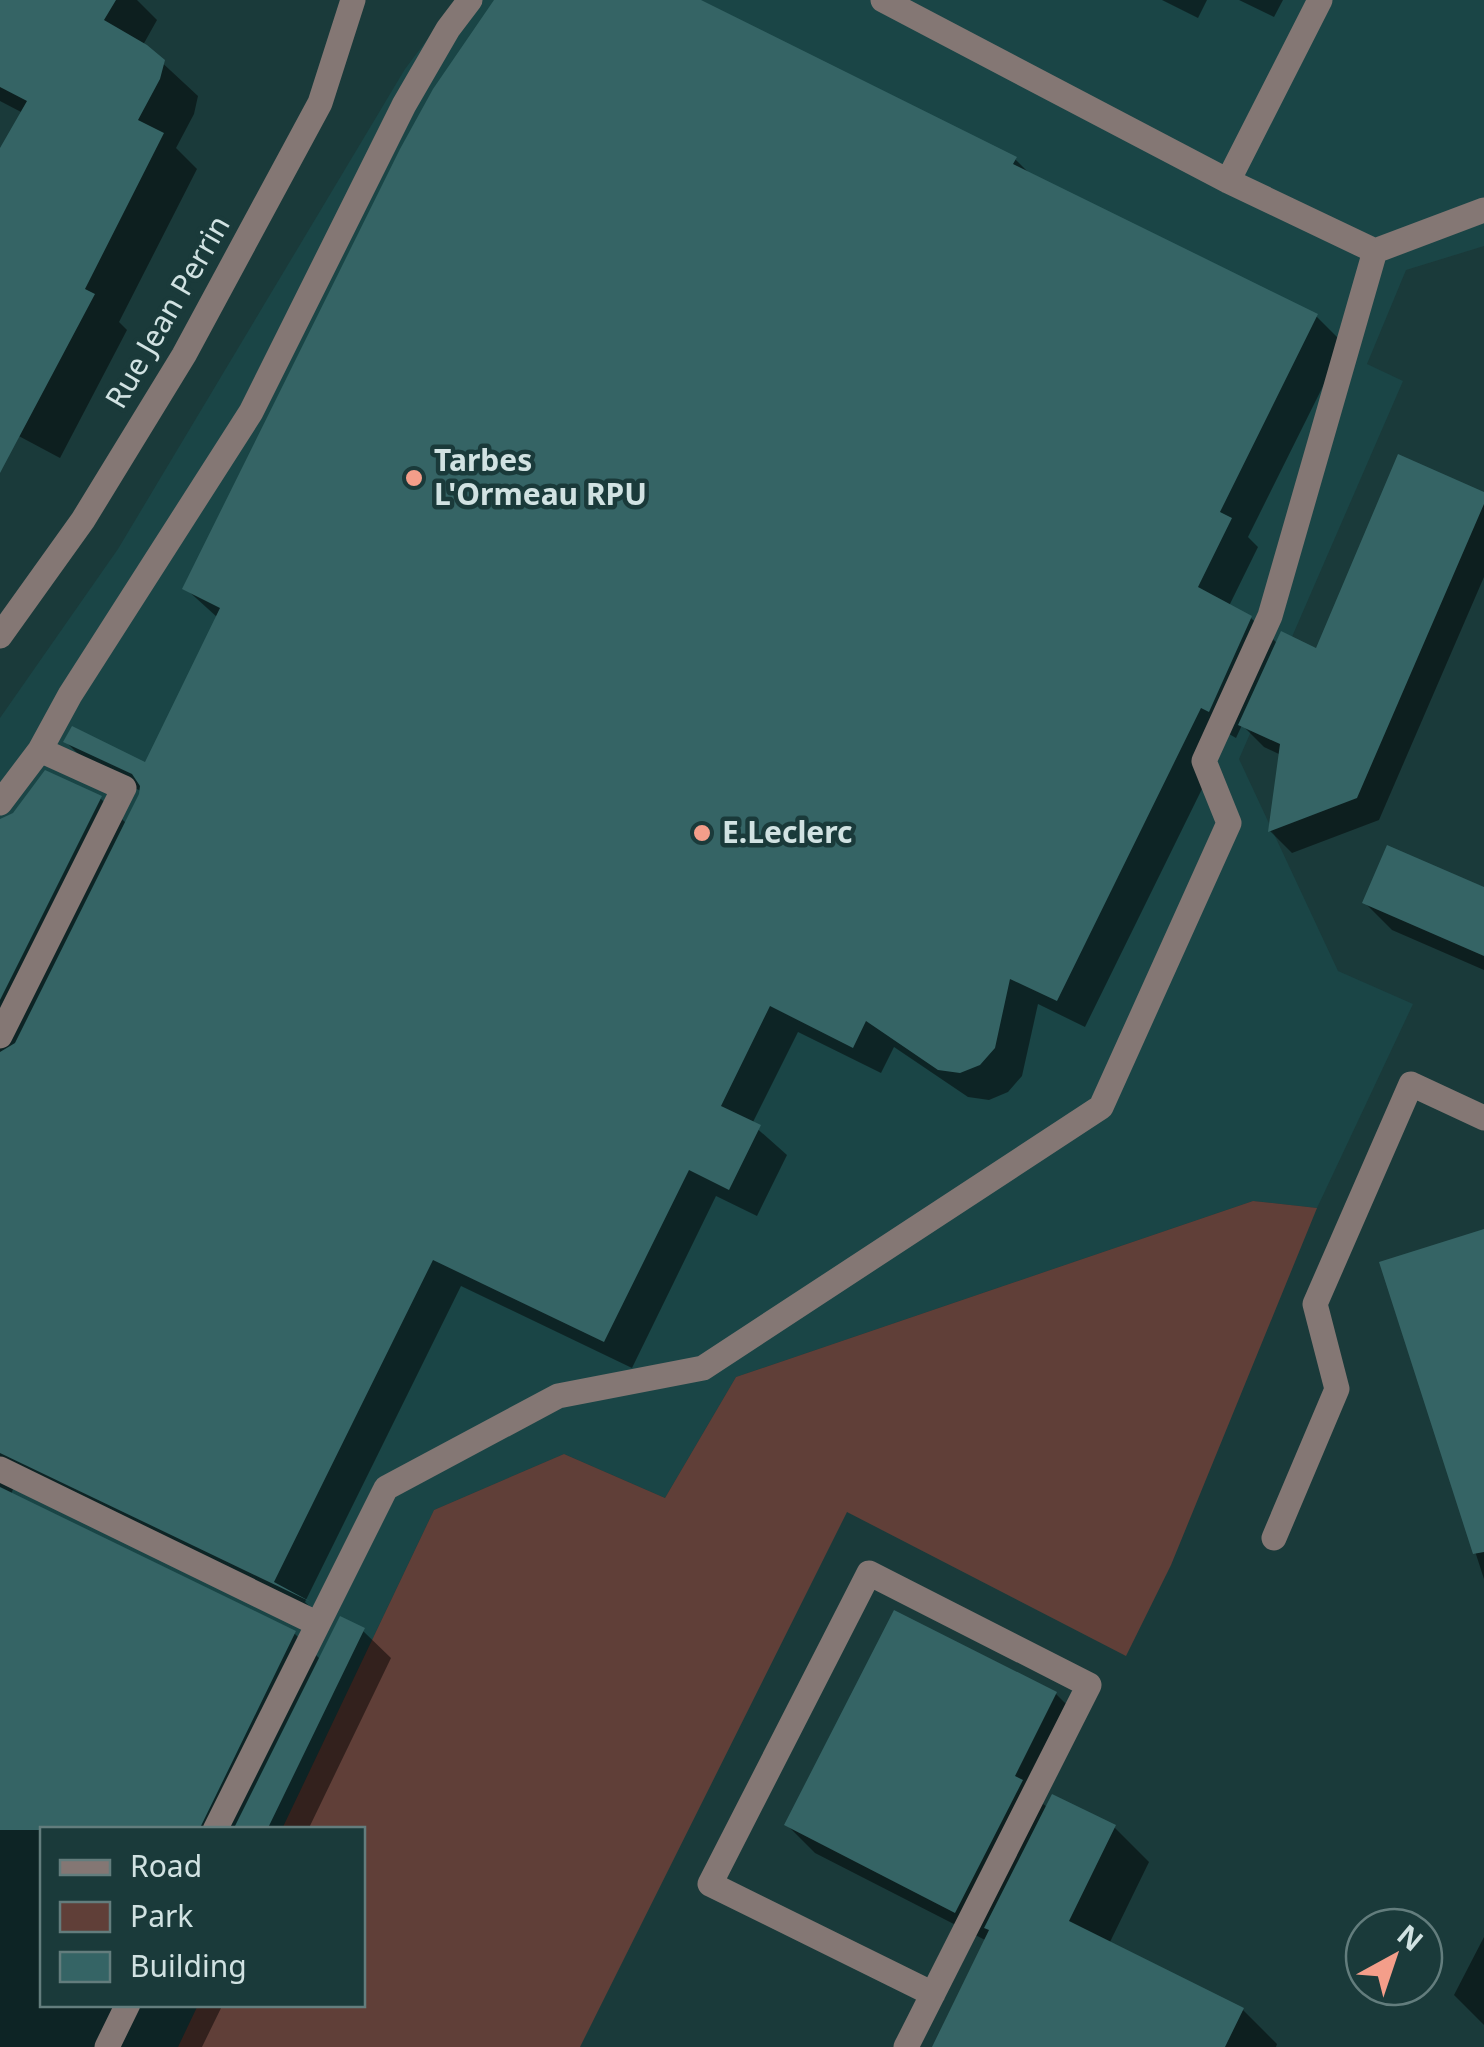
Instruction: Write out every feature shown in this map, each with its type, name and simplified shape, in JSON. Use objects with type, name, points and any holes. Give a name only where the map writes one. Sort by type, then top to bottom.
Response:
[{"type":"street","name":"Rue Jean Perrin","points":[[0,636],[83,520],[184,355],[320,103],[353,0]]},
{"type":"street","points":[[0,803],[40,750],[70,695],[251,412],[404,104],[448,29],[470,0]]},
{"type":"street","points":[[883,0],[1228,180],[1375,251],[1484,210]]},
{"type":"street","points":[[1228,180],[1320,0]]},
{"type":"street","points":[[217,1827],[386,1488],[558,1396],[703,1368],[1101,1108],[1229,823],[1204,761],[1270,616],[1375,251]]},
{"type":"street","points":[[0,1036],[124,788],[40,750]]},
{"type":"street","points":[[1274,1538],[1337,1389],[1315,1304],[1412,1084],[1484,1118]]},
{"type":"street","points":[[0,1469],[318,1624]]},
{"type":"street","points":[[906,2047],[933,1994],[1089,1684],[869,1573],[710,1884],[933,1994]]},
{"type":"street","points":[[106,2047],[126,2007]]},
{"type":"shaded area","points":[[457,0],[1484,0],[1484,246],[1406,270],[1367,364],[1403,381],[1239,759],[1338,971],[1413,1004],[1317,1208],[1253,1201],[736,1377],[665,1498],[564,1454],[434,1510],[283,1827],[40,1827],[40,2007],[197,2007],[178,2047],[0,2047],[0,718],[118,549],[405,69]]},
{"type":"green space","points":[[1253,1201],[1317,1208],[1171,1565],[1126,1656],[847,1512],[580,2047],[178,2047],[197,2007],[365,2007],[365,1827],[283,1827],[434,1510],[564,1454],[665,1498],[736,1377]]},
{"type":"building","points":[[0,0],[116,0],[104,20],[165,60],[160,79],[138,120],[164,133],[85,289],[95,294],[0,473],[0,148],[27,101],[0,87]]},
{"type":"building","name":"E.Leclerc","points":[[494,0],[701,0],[1017,157],[1013,164],[1318,314],[1220,512],[1232,518],[1198,587],[1252,616],[1209,712],[1201,708],[1057,1001],[1010,979],[995,1048],[980,1065],[960,1073],[938,1070],[866,1021],[853,1048],[770,1006],[721,1106],[761,1125],[729,1190],[689,1170],[604,1342],[433,1260],[274,1582],[311,1602],[0,1453],[0,1052],[15,1043],[139,794],[140,786],[132,774],[63,742],[72,726],[145,762],[220,608],[182,589],[400,149],[433,89]]},
{"type":"building","points":[[1398,454],[1484,492],[1484,504],[1357,798],[1268,832],[1280,744],[1238,725],[1281,631],[1316,648]]},
{"type":"building","points":[[45,770],[102,796],[0,1000],[0,819],[13,813]]},
{"type":"building","points":[[1387,845],[1484,887],[1484,956],[1362,903]]},
{"type":"building","points":[[1484,1229],[1484,1552],[1473,1554],[1379,1262]]},
{"type":"building","points":[[0,1487],[296,1631],[200,1827],[0,1830]]},
{"type":"building","points":[[894,1610],[1057,1692],[1015,1776],[1023,1780],[955,1913],[784,1825]]},
{"type":"building","points":[[340,1616],[365,1628],[268,1827],[234,1827]]},
{"type":"building","points":[[1052,1794],[1116,1825],[1069,1921],[1244,2008],[1225,2047],[932,2047],[989,1930],[984,1928]]},
{"type":"place","name":"Tarbes L'Ormeau RPU","points":[[414,478]]},
{"type":"place","name":"E.Leclerc","points":[[702,833]]}]
